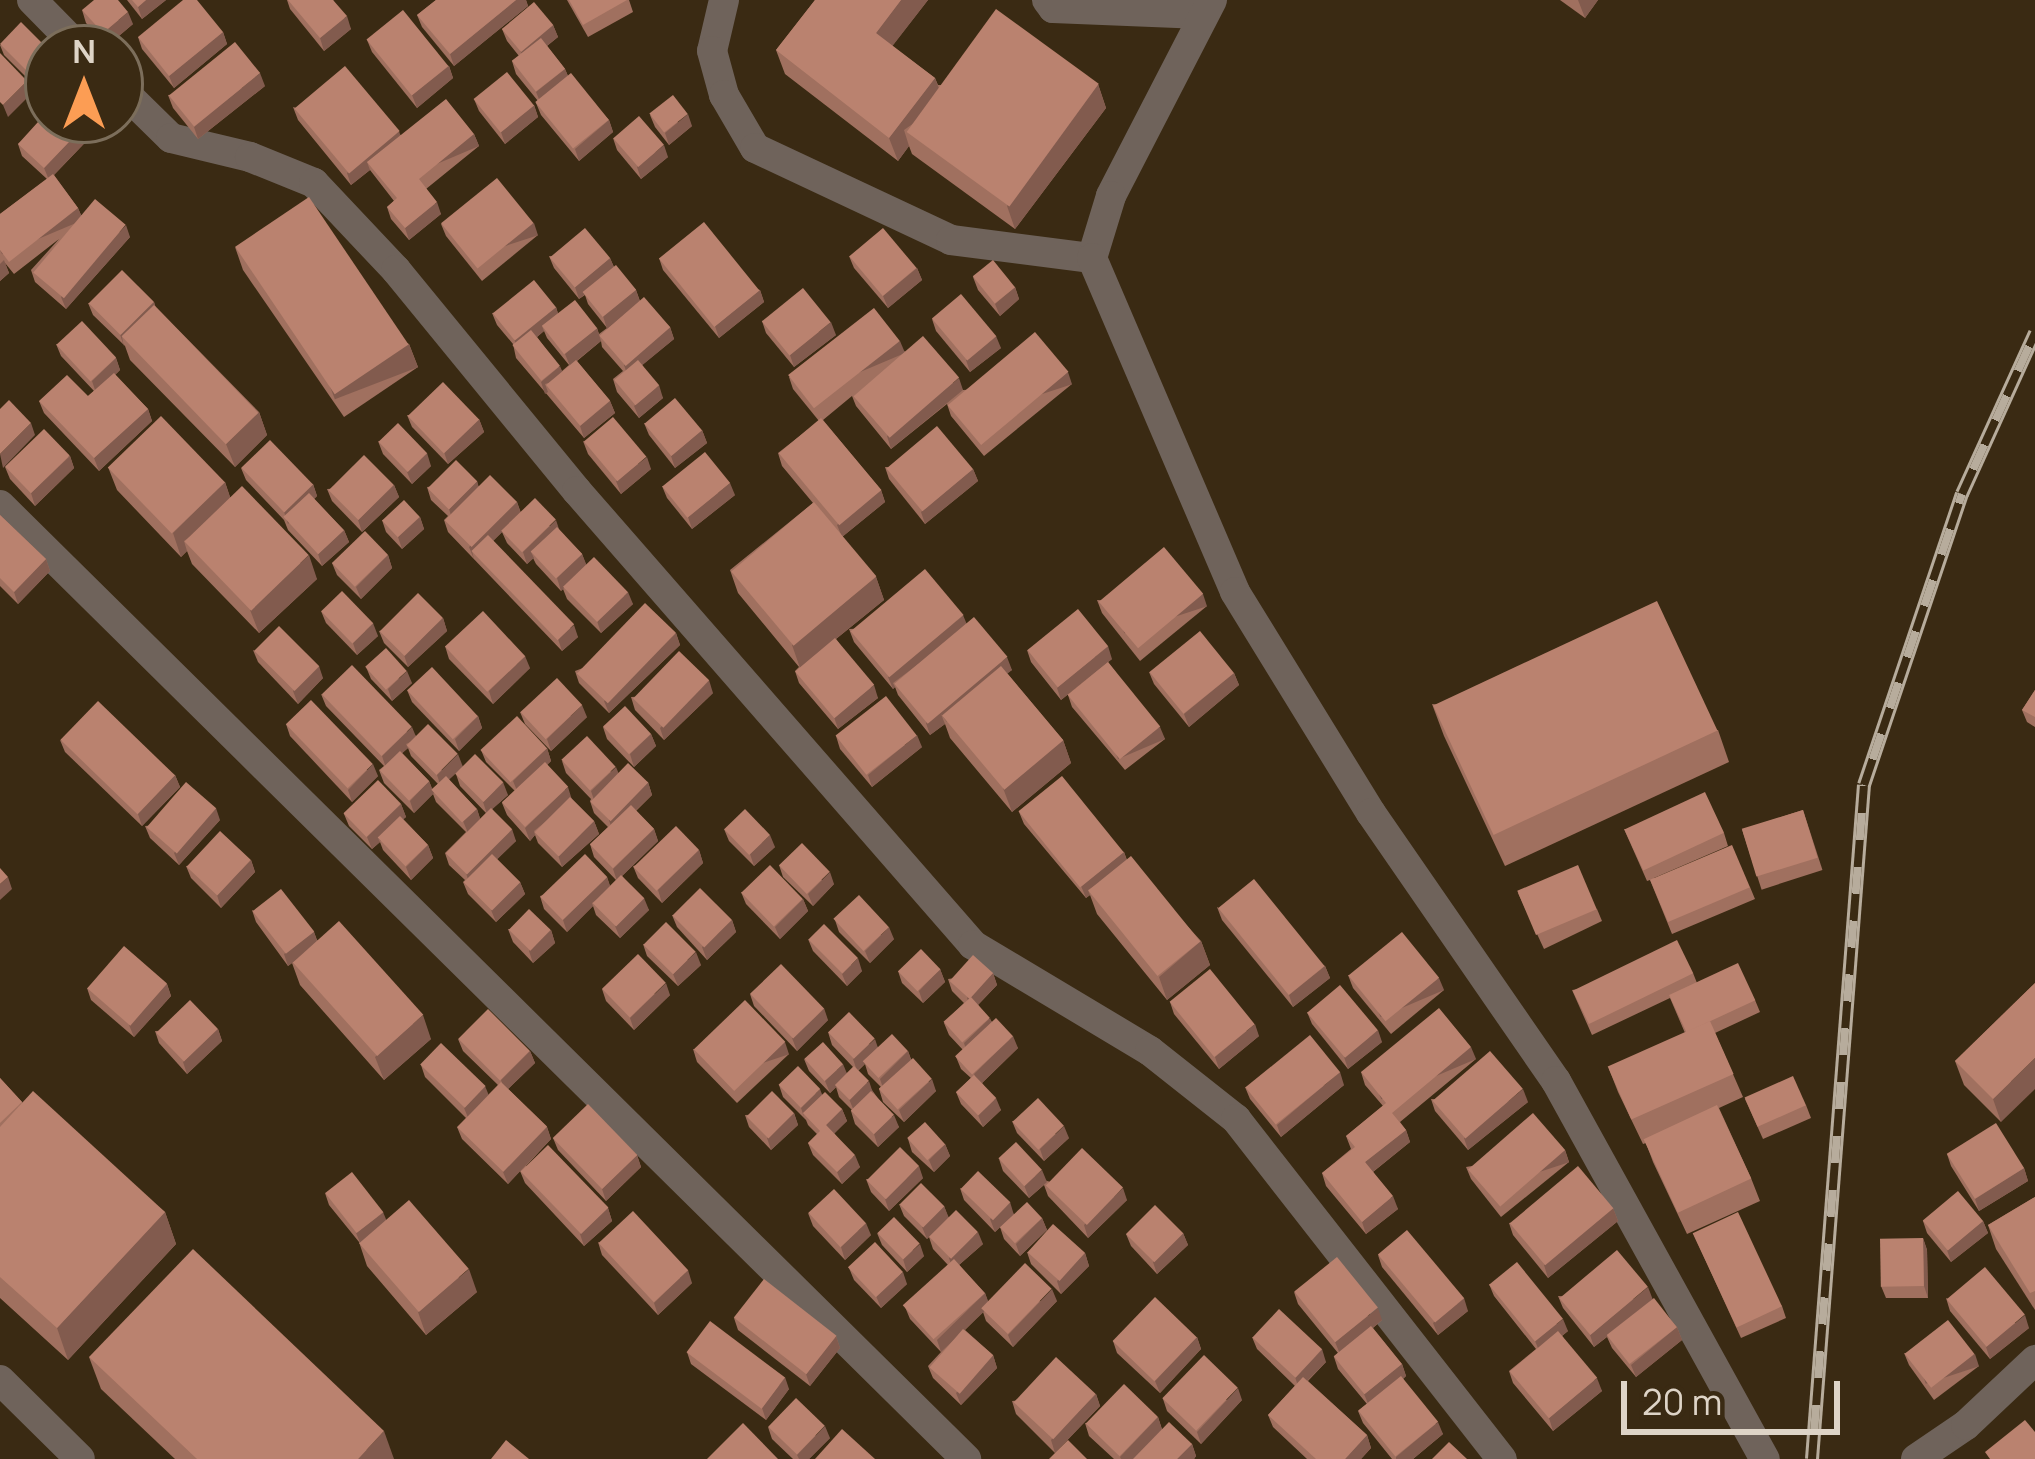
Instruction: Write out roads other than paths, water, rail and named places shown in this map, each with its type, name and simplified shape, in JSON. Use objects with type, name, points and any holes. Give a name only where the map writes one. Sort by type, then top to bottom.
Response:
[{"type":"street","points":[[32,0],[56,24]]},
{"type":"street","points":[[724,0],[712,50],[724,95],[755,148],[951,240],[1092,258]]},
{"type":"street","points":[[1047,0],[1053,8],[1207,7],[1111,196],[1092,258],[1235,592],[1371,813],[1556,1081],[1765,1459]]},
{"type":"street","points":[[144,111],[172,138],[250,158],[314,183],[396,270],[577,491],[973,945],[1150,1051],[1236,1119],[1502,1459]]},
{"type":"street","points":[[0,505],[966,1459]]},
{"type":"street","points":[[1916,1459],[1966,1425],[2035,1360]]},
{"type":"street","points":[[0,1380],[80,1459]]},
{"type":"railway","points":[[1812,1459],[1864,785],[1962,494],[2035,333]]}]
